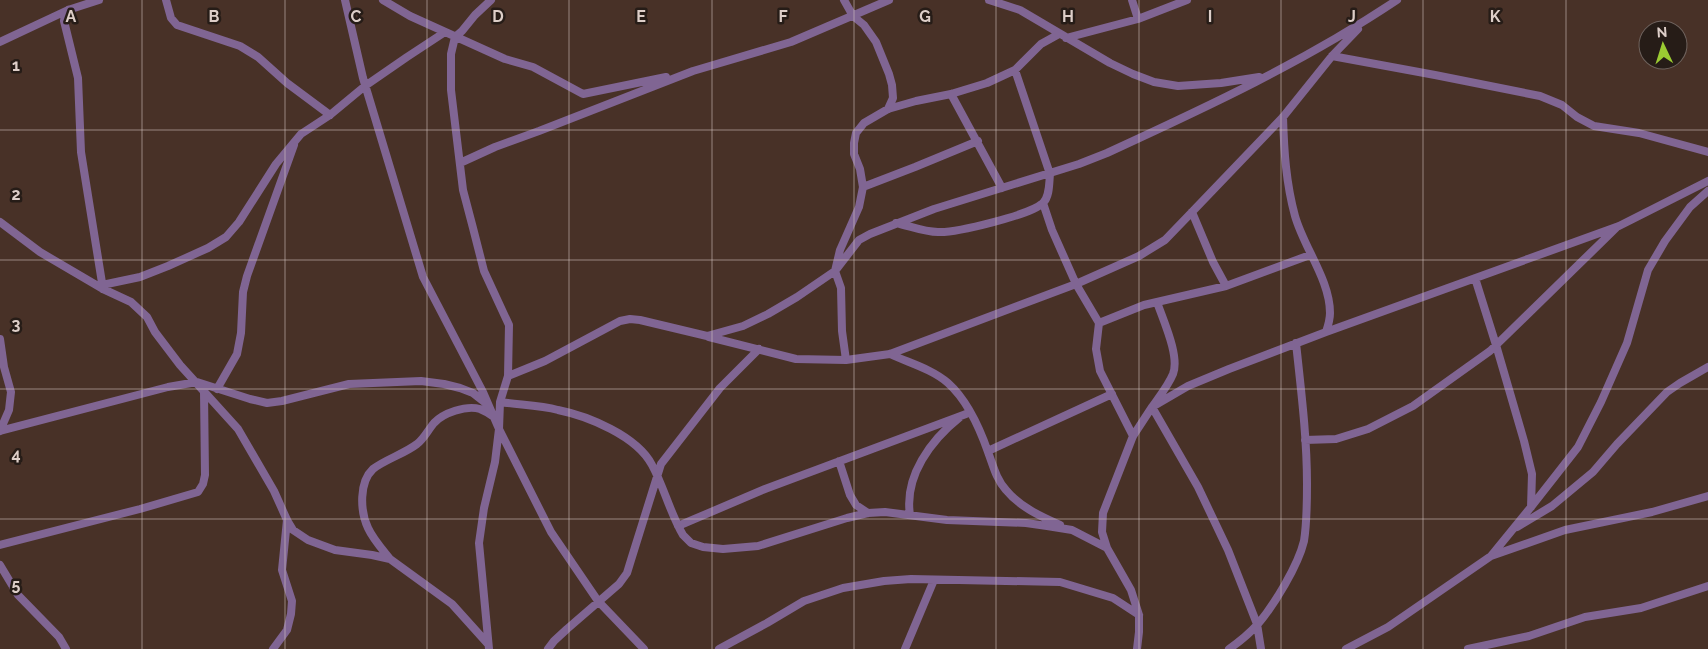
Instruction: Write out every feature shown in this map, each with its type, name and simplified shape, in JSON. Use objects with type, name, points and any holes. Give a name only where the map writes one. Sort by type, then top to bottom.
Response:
[{"type":"street","points":[[0,42],[68,10],[99,0]]},
{"type":"street","points":[[166,0],[171,18],[176,25],[240,46],[258,57],[286,82],[330,115]]},
{"type":"street","points":[[345,0],[366,86],[423,276],[465,355],[499,429],[551,532],[598,601],[644,649]]},
{"type":"street","points":[[383,0],[410,16],[505,59],[533,67],[584,94],[693,71],[791,42],[889,0]]},
{"type":"street","points":[[490,647],[479,543],[484,508],[496,462],[500,402],[508,376],[509,325],[484,271],[463,190],[451,90],[451,54],[455,37],[491,0]]},
{"type":"street","points":[[844,0],[853,16],[864,25],[876,42],[889,74],[894,98],[888,109]]},
{"type":"street","points":[[989,0],[1020,10],[1110,63],[1154,82],[1178,86],[1221,83],[1266,76]]},
{"type":"street","points":[[1132,0],[1138,20]]},
{"type":"street","points":[[846,360],[842,331],[840,288],[835,271],[840,250],[859,207],[863,187],[860,169],[854,154],[854,143],[856,133],[864,124],[888,109],[987,83],[1015,70],[1041,44],[1063,36],[1138,20],[1187,0]]},
{"type":"street","points":[[707,336],[742,326],[768,314],[835,271],[859,240],[870,234],[934,209],[1050,174],[1108,153],[1294,63],[1363,23],[1397,0]]},
{"type":"street","points":[[68,10],[65,13],[64,21],[78,78],[82,152],[102,287]]},
{"type":"street","points":[[508,376],[545,361],[620,321],[630,319],[759,348],[796,359],[846,360],[890,354],[1076,284],[1139,256],[1165,240],[1282,117],[1332,56],[1363,23]]},
{"type":"street","points":[[102,287],[140,277],[161,269],[208,248],[226,237],[239,222],[276,164],[301,134],[330,115],[366,86],[445,32]]},
{"type":"street","points":[[1332,56],[1435,74],[1540,96],[1562,105],[1594,126],[1631,131],[1708,152]]},
{"type":"street","points":[[896,223],[935,232],[945,232],[992,223],[1035,208],[1043,203],[1048,192],[1050,174],[1015,70]]},
{"type":"street","points":[[460,163],[495,147],[693,71]]},
{"type":"street","points":[[951,94],[1002,188]]},
{"type":"street","points":[[1282,117],[1286,181],[1295,218],[1324,284],[1329,300],[1330,316],[1326,332]]},
{"type":"street","points":[[217,389],[237,354],[242,333],[243,292],[247,276],[296,139]]},
{"type":"street","points":[[863,187],[915,168],[978,141]]},
{"type":"street","points":[[1152,407],[1188,386],[1326,332],[1619,226],[1708,181]]},
{"type":"street","points":[[1491,556],[1578,447],[1601,402],[1627,343],[1648,270],[1665,241],[1690,207],[1708,191]]},
{"type":"street","points":[[1043,203],[1052,230],[1076,284],[1099,323],[1096,349],[1100,371],[1133,436]]},
{"type":"street","points":[[1192,212],[1213,262],[1226,286]]},
{"type":"street","points":[[0,222],[40,252],[131,302],[147,317],[180,365],[238,429],[274,491],[293,530],[308,540],[335,550],[372,554],[390,559]]},
{"type":"street","points":[[1306,440],[1336,438],[1368,429],[1413,406],[1490,351],[1619,226]]},
{"type":"street","points":[[1099,323],[1157,302],[1226,286],[1310,255]]},
{"type":"street","points":[[1474,278],[1524,441],[1532,474],[1531,507]]},
{"type":"street","points":[[1137,649],[1139,615],[1131,590],[1107,548],[1102,532],[1103,513],[1133,436],[1174,373],[1175,363],[1171,343],[1157,302]]},
{"type":"street","points":[[0,338],[4,367],[11,392],[9,410],[0,431]]},
{"type":"street","points":[[1229,649],[1242,640],[1258,624],[1279,593],[1303,544],[1307,518],[1306,440],[1296,344]]},
{"type":"street","points":[[548,649],[554,641],[619,584],[627,573],[657,476],[668,454],[720,388],[759,348]]},
{"type":"street","points":[[890,354],[936,374],[948,384],[979,428],[995,473],[1005,490],[1022,506],[1107,548]]},
{"type":"street","points":[[1511,531],[1552,506],[1593,472],[1667,392],[1708,368]]},
{"type":"street","points":[[0,431],[160,389],[197,382],[267,403],[349,384],[421,381],[460,388],[473,393],[489,405]]},
{"type":"street","points":[[0,545],[198,492],[204,484],[205,475],[204,392]]},
{"type":"street","points":[[988,451],[1112,394]]},
{"type":"street","points":[[500,402],[557,409],[585,418],[630,441],[642,451],[651,464],[683,535],[691,543],[703,547],[723,549],[758,546],[868,513],[885,512],[947,520],[1026,522],[1072,530]]},
{"type":"street","points":[[1152,407],[1198,487],[1228,550],[1258,624],[1261,649]]},
{"type":"street","points":[[490,647],[452,604],[390,559],[368,528],[363,513],[363,494],[366,480],[373,470],[417,445],[438,419],[460,409],[471,408],[480,409],[494,416]]},
{"type":"street","points":[[678,526],[966,410]]},
{"type":"street","points":[[910,515],[908,506],[910,488],[924,456],[930,446],[966,410]]},
{"type":"street","points":[[839,461],[850,496],[856,505],[868,513]]},
{"type":"street","points":[[1346,649],[1388,626],[1491,556],[1565,530],[1652,512],[1708,496]]},
{"type":"street","points":[[273,649],[287,630],[291,614],[292,601],[282,570],[287,520]]},
{"type":"street","points":[[0,565],[18,596],[59,636],[66,649]]},
{"type":"street","points":[[719,649],[794,606],[819,595],[884,581],[911,579],[1060,582],[1113,598],[1139,615]]},
{"type":"street","points":[[905,649],[934,580]]},
{"type":"street","points":[[1468,649],[1529,636],[1585,617],[1641,608],[1708,586]]}]
